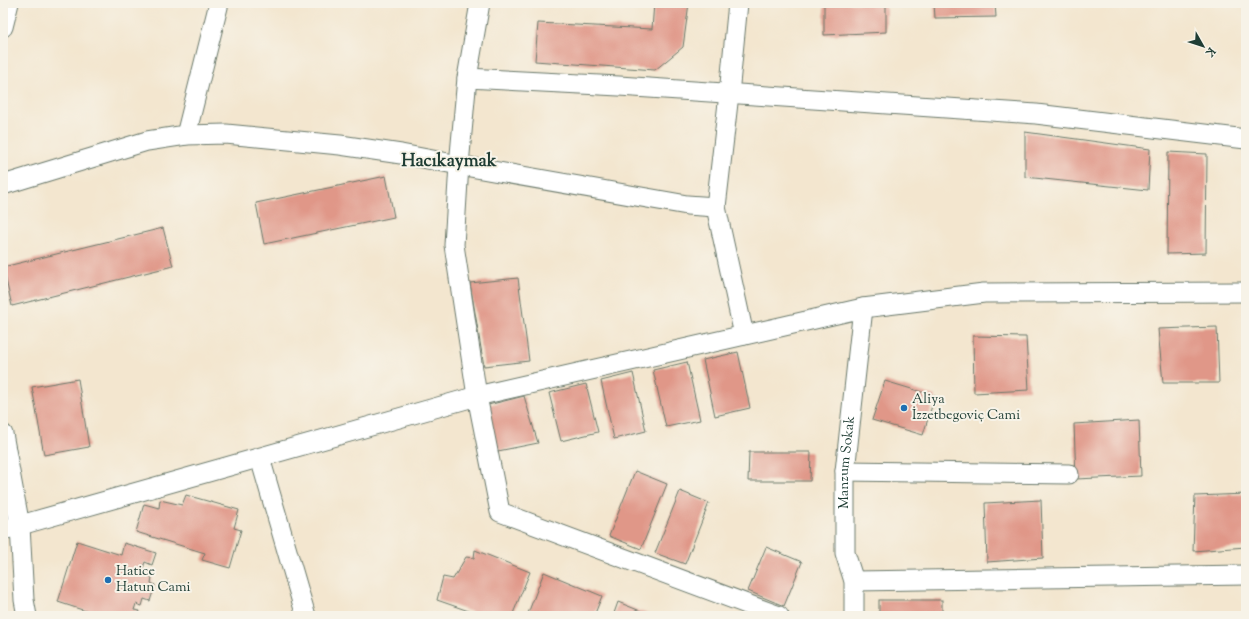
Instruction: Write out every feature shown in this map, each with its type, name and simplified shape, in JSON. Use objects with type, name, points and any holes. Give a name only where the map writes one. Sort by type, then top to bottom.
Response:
[{"type":"street","points":[[3,27],[9,3]]},
{"type":"street","points":[[186,135],[219,3]]},
{"type":"street","points":[[480,3],[467,78],[459,165],[454,245],[477,396],[500,512],[779,616]]},
{"type":"street","points":[[738,3],[716,207],[744,335]]},
{"type":"street","points":[[467,78],[1036,114],[1246,139]]},
{"type":"street","points":[[3,184],[147,141],[186,135],[226,134],[340,145],[401,154],[687,205],[716,207]]},
{"type":"street","points":[[11,528],[477,396],[863,308],[984,293],[1246,292]]},
{"type":"street","name":"Manzum Sokak","points":[[854,616],[854,581],[845,553],[845,471],[863,308]]},
{"type":"street","points":[[3,434],[11,528],[27,616]]},
{"type":"street","points":[[260,458],[306,616]]},
{"type":"street","points":[[845,471],[1069,474]]},
{"type":"street","points":[[854,581],[1246,575]]},
{"type":"building","points":[[654,3],[689,3],[683,47],[655,70],[535,61],[538,23],[652,29]]},
{"type":"building","points":[[824,3],[886,3],[886,32],[824,35]]},
{"type":"building","points":[[934,3],[995,3],[996,17],[935,18]]},
{"type":"building","points":[[1025,132],[1150,149],[1148,190],[1025,177]]},
{"type":"building","points":[[1168,152],[1207,154],[1206,253],[1167,254]]},
{"type":"building","points":[[386,176],[394,217],[264,244],[256,203]]},
{"type":"building","points":[[163,228],[173,266],[12,306],[3,267]]},
{"type":"building","points":[[518,278],[529,361],[484,366],[470,283]]},
{"type":"building","points":[[1217,327],[1219,383],[1163,383],[1158,329]]},
{"type":"building","points":[[973,336],[1026,337],[1029,390],[974,393]]},
{"type":"building","points":[[738,352],[750,408],[715,416],[703,360]]},
{"type":"building","points":[[687,362],[700,420],[666,427],[653,370]]},
{"type":"building","points":[[633,373],[646,431],[614,439],[601,381]]},
{"type":"building","points":[[78,379],[89,447],[44,455],[32,387]]},
{"type":"building","name":"Aliya İzzetbegoviç Cami","points":[[885,381],[935,396],[923,435],[872,420]]},
{"type":"building","points":[[586,384],[598,432],[561,441],[549,393]]},
{"type":"building","points":[[524,396],[538,443],[498,451],[484,406]]},
{"type":"building","points":[[1139,420],[1141,476],[1076,479],[1074,424]]},
{"type":"building","points":[[749,452],[811,452],[810,481],[748,481]]},
{"type":"building","points":[[635,471],[667,484],[641,549],[609,536]]},
{"type":"building","points":[[680,491],[709,503],[685,564],[655,553]]},
{"type":"building","points":[[1246,494],[1246,547],[1193,551],[1195,496]]},
{"type":"building","points":[[186,495],[239,510],[234,528],[241,530],[230,568],[202,560],[205,553],[136,532],[144,504],[159,508],[160,500],[182,505]]},
{"type":"building","points":[[1041,500],[1043,558],[987,562],[985,503]]},
{"type":"building","name":"Hatice Hatun Cami","points":[[77,541],[121,555],[124,543],[156,553],[152,565],[145,562],[141,574],[152,577],[151,583],[155,585],[150,601],[144,599],[142,606],[136,604],[134,610],[140,611],[138,616],[101,616],[58,602]]},
{"type":"building","points":[[766,547],[802,562],[784,606],[748,591]]},
{"type":"building","points":[[475,550],[530,572],[512,616],[483,616],[437,600],[443,577],[453,579],[466,557],[474,558]]},
{"type":"building","points":[[544,572],[602,596],[594,616],[527,616]]},
{"type":"building","points":[[879,600],[942,600],[942,616],[879,616]]},
{"type":"building","points":[[618,602],[653,616],[613,616]]},
{"type":"place","name":"Aliya İzzetbegoviç Cami","points":[[904,408]]},
{"type":"place","name":"Hatice Hatun Cami","points":[[108,580]]},
{"type":"district","name":"Hacıkaymak","points":[[449,162]]}]
